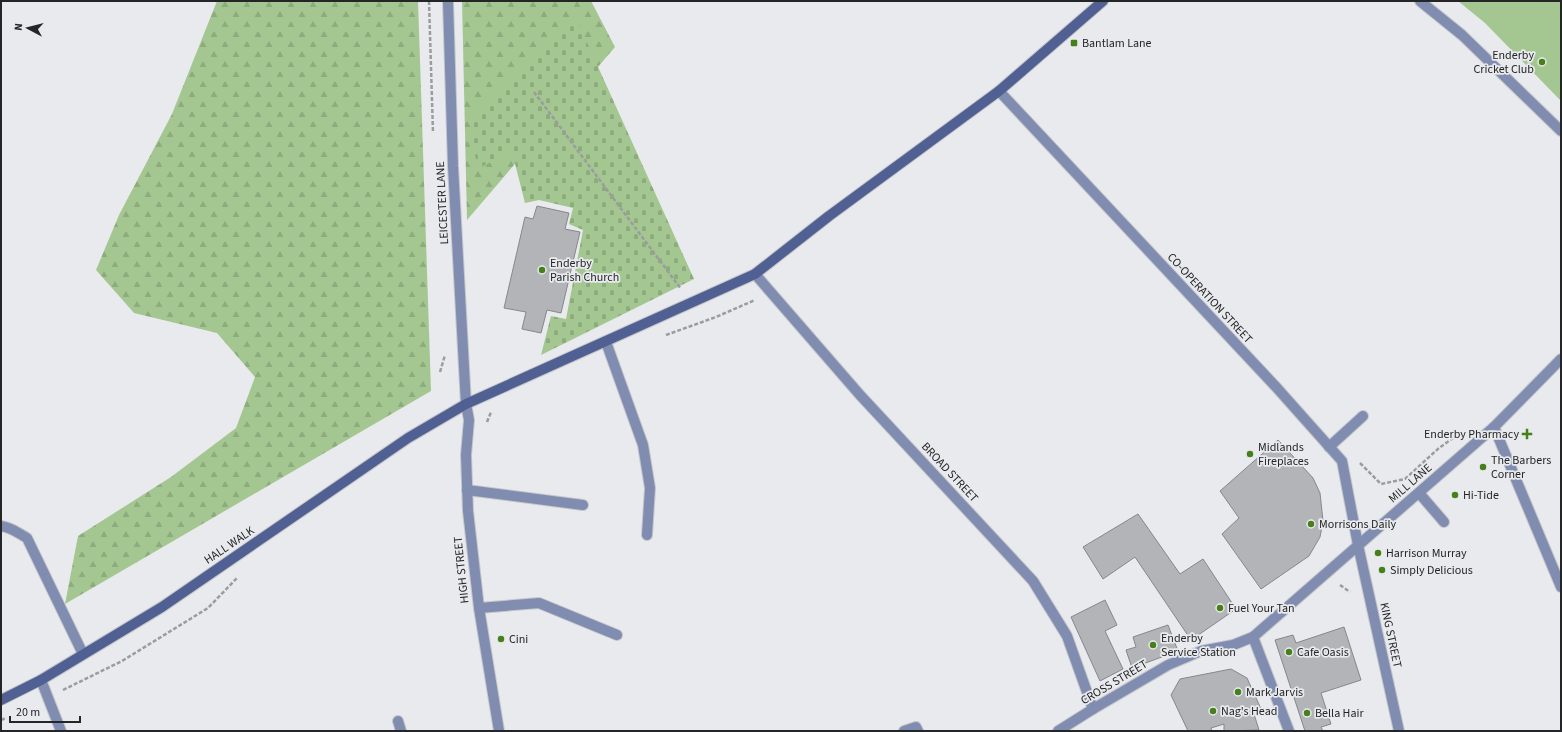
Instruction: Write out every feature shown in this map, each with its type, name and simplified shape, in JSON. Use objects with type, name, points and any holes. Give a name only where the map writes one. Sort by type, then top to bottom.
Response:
[{"type":"main road","name":"HALL WALK","points":[[1,700],[42,680],[162,607],[408,438],[466,404],[755,274],[829,216],[999,91],[1103,1]]},
{"type":"street","name":"LEICESTER LANE","points":[[448,1],[453,166],[466,404]]},
{"type":"street","points":[[1420,1],[1462,35],[1561,131]]},
{"type":"street","name":"CO-OPERATION STREET","points":[[999,91],[1277,388],[1342,461],[1358,545]]},
{"type":"street","name":"BROAD STREET","points":[[755,274],[860,395],[1033,582],[1067,636],[1092,709]]},
{"type":"street","points":[[606,342],[643,445],[650,488],[647,535]]},
{"type":"street","name":"MILL LANE","points":[[1253,636],[1494,427],[1561,359]]},
{"type":"street","name":"HIGH STREET","points":[[466,404],[469,420],[466,455],[467,490],[479,608],[500,731]]},
{"type":"street","points":[[1329,447],[1363,416]]},
{"type":"street","points":[[1494,427],[1561,587]]},
{"type":"street","points":[[467,490],[583,505]]},
{"type":"street","points":[[1419,493],[1444,522]]},
{"type":"street","points":[[1,526],[16,531],[27,538],[83,654]]},
{"type":"street","name":"KING STREET","points":[[1358,545],[1399,731]]},
{"type":"street","points":[[479,608],[539,603],[617,635]]},
{"type":"street","points":[[1253,636],[1289,731]]},
{"type":"street","name":"CROSS STREET","points":[[1058,731],[1092,709],[1168,665],[1201,651],[1233,645],[1253,636]]},
{"type":"street","points":[[42,680],[62,731]]},
{"type":"street","points":[[398,721],[401,731]]},
{"type":"street","points":[[904,731],[916,727],[918,731]]},
{"type":"path","points":[[534,92],[691,303]]},
{"type":"path","points":[[664,335],[760,298],[769,290]]},
{"type":"path","points":[[485,426],[494,407]]},
{"type":"path","points":[[1358,462],[1382,484],[1405,479],[1439,448],[1455,436]]},
{"type":"path","points":[[1335,585],[1341,585],[1355,596]]},
{"type":"green space","points":[[217,1],[418,1],[431,391],[65,604],[78,536],[171,477],[236,428],[255,377],[217,333],[134,313],[96,270],[119,215],[172,114]]},
{"type":"green space","points":[[462,1],[591,1],[615,47],[467,220]]},
{"type":"green space","name":"Enderby Cricket Club","points":[[1458,1],[1561,1],[1561,101],[1485,23]]},
{"type":"green space","points":[[575,16],[694,279],[541,355],[551,316],[566,319],[583,230],[569,224],[573,208],[539,200],[525,203],[512,152],[477,169],[471,118]]},
{"type":"building","name":"Enderby Parish Church","points":[[537,206],[569,213],[565,229],[580,232],[561,313],[547,310],[541,333],[522,329],[526,312],[504,308],[525,217],[533,219]]},
{"type":"building","points":[[1278,440],[1313,478],[1320,493],[1323,521],[1320,537],[1309,556],[1261,589],[1222,534],[1239,518],[1220,491]]},
{"type":"building","points":[[1138,514],[1180,574],[1203,559],[1236,609],[1191,640],[1135,557],[1103,579],[1083,547]]},
{"type":"building","points":[[1105,600],[1117,625],[1105,631],[1123,669],[1100,681],[1071,617]]},
{"type":"building","points":[[1168,625],[1178,651],[1132,668],[1126,650],[1136,647],[1133,637]]},
{"type":"building","points":[[1344,627],[1361,680],[1321,693],[1331,724],[1321,727],[1323,731],[1305,731],[1275,640],[1293,635],[1296,643]]},
{"type":"building","points":[[1231,669],[1247,678],[1262,711],[1254,714],[1259,730],[1224,731],[1224,724],[1211,728],[1212,731],[1188,731],[1171,695],[1180,679]]},
{"type":"place","name":"Bantlam Lane","points":[[1074,43]]},
{"type":"place","name":"Enderby Cricket Club","points":[[1542,62]]},
{"type":"place","name":"Enderby Parish Church","points":[[542,270]]},
{"type":"place","name":"Enderby Pharmacy","points":[[1527,434]]},
{"type":"place","name":"Midlands Fireplaces","points":[[1250,454]]},
{"type":"place","name":"The Barbers Corner","points":[[1483,467]]},
{"type":"place","name":"Hi-Tide","points":[[1455,495]]},
{"type":"place","name":"Morrisons Daily","points":[[1311,524]]},
{"type":"place","name":"Harrison Murray","points":[[1378,553]]},
{"type":"place","name":"Simply Delicious","points":[[1382,570]]},
{"type":"place","name":"Fuel Your Tan","points":[[1220,608]]},
{"type":"place","name":"Cini","points":[[501,639]]},
{"type":"place","name":"Enderby Service Station","points":[[1153,645]]},
{"type":"place","name":"Cafe Oasis","points":[[1289,652]]},
{"type":"place","name":"Mark Jarvis","points":[[1238,692]]},
{"type":"place","name":"Nag's Head","points":[[1213,711]]},
{"type":"place","name":"Bella Hair","points":[[1307,713]]}]
